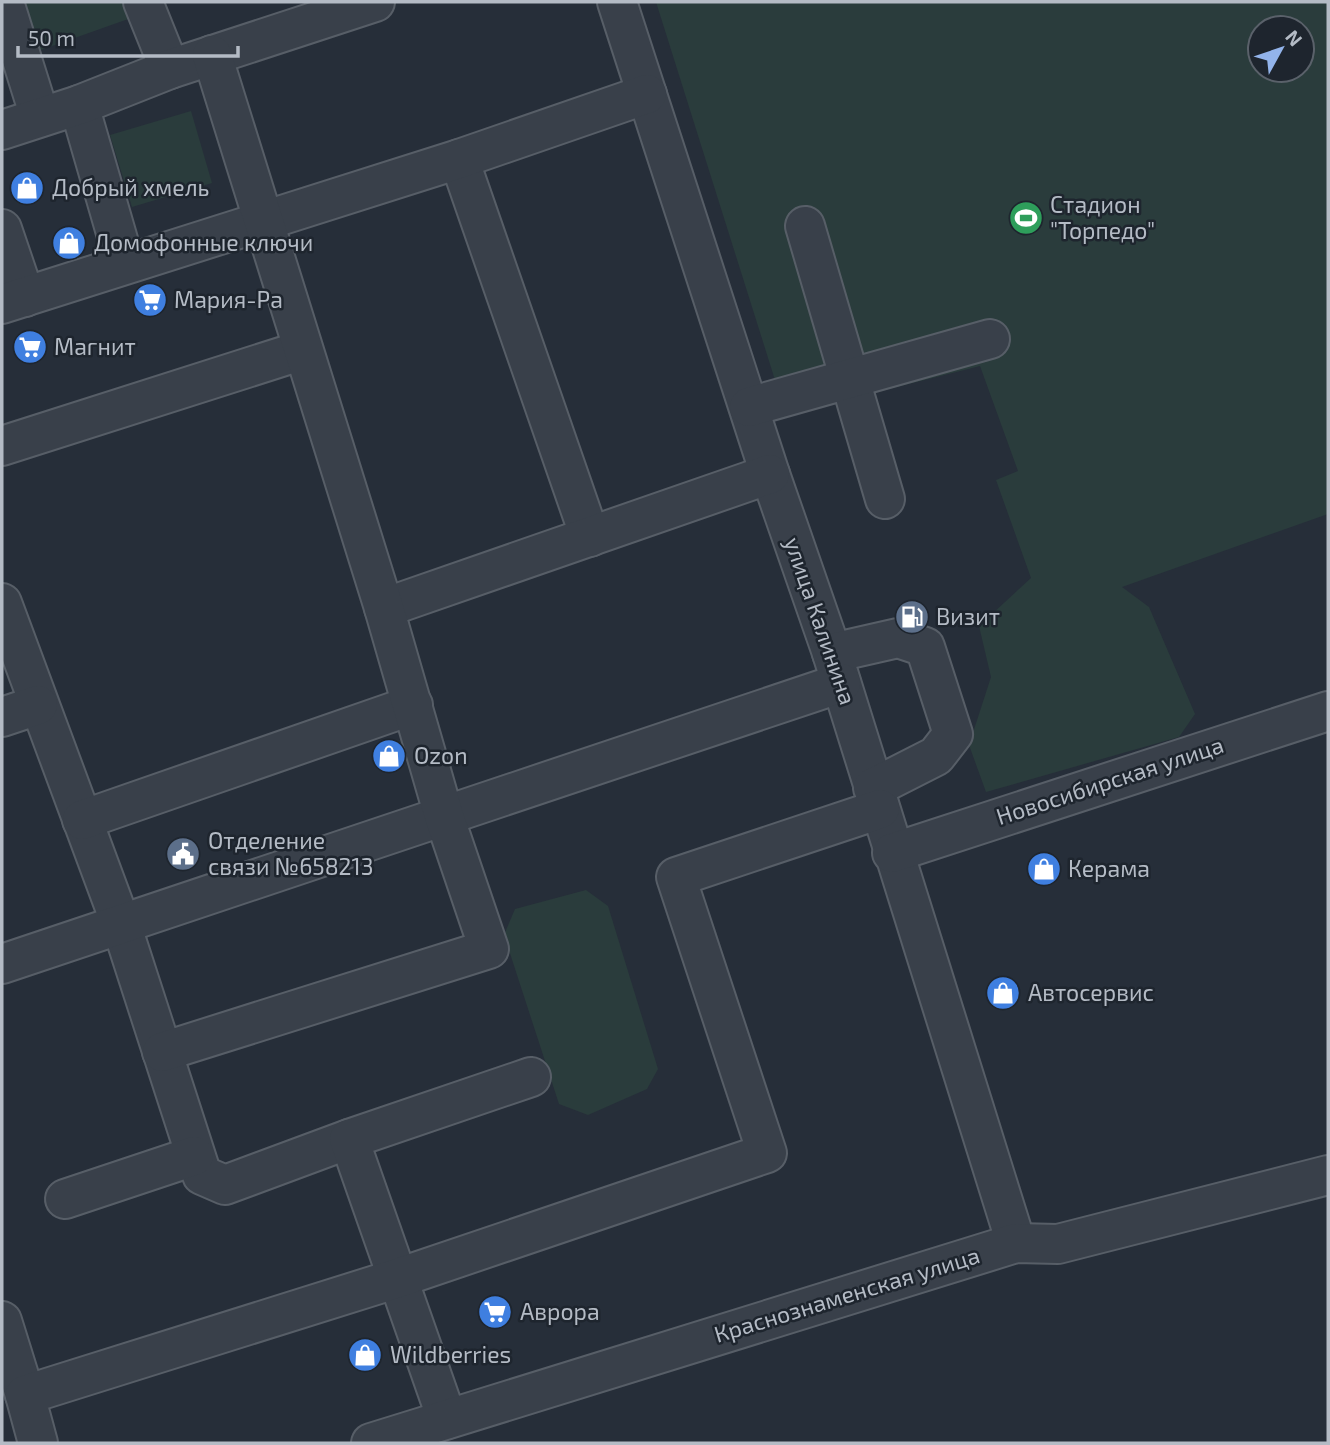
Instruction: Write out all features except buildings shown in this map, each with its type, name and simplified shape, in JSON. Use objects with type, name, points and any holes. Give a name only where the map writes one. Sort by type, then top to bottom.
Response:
[{"type":"street","points":[[4,2],[40,117]]},
{"type":"street","points":[[144,2],[170,69]]},
{"type":"street","points":[[2,130],[79,105],[170,69],[374,2]]},
{"type":"street","name":"улица Калинина","points":[[617,2],[769,474],[837,668],[892,853],[1016,1243]]},
{"type":"street","points":[[162,1052],[489,949],[444,816],[384,608],[212,55]]},
{"type":"street","points":[[2,229],[13,300],[458,159],[647,94]]},
{"type":"street","points":[[79,105],[125,264]]},
{"type":"street","points":[[458,159],[590,537]]},
{"type":"street","points":[[805,226],[885,499]]},
{"type":"street","points":[[749,407],[990,339]]},
{"type":"street","points":[[2,446],[303,351]]},
{"type":"street","points":[[384,608],[769,474]]},
{"type":"street","points":[[2,603],[121,923],[202,1175],[225,1185],[349,1139],[531,1077]]},
{"type":"street","points":[[2,964],[444,816],[837,668],[898,638],[925,647],[953,734],[936,757],[876,799],[676,877],[767,1153],[398,1278],[25,1395]]},
{"type":"street","points":[[2,717],[38,705]]},
{"type":"street","points":[[82,820],[413,705]]},
{"type":"street","name":"Новосибирская улица","points":[[892,853],[1328,711]]},
{"type":"street","points":[[349,1139],[447,1419]]},
{"type":"street","points":[[65,1199],[194,1156]]},
{"type":"street","name":"Краснознаменская улица","points":[[371,1443],[1016,1243],[1058,1244],[1328,1175]]},
{"type":"street","points":[[2,1321],[38,1443]]},
{"type":"shaded area","points":[[20,2],[125,2],[131,18],[38,51]]},
{"type":"shaded area","name":"Стадион \"Торпедо\"","points":[[656,2],[1328,2],[1328,514],[1122,587],[1149,607],[1195,714],[1179,737],[986,792],[969,745],[991,677],[979,626],[1031,578],[996,480],[1018,471],[980,366],[786,415]]},
{"type":"shaded area","points":[[191,111],[212,183],[132,207],[110,135]]},
{"type":"shaded area","points":[[586,890],[608,906],[658,1069],[647,1089],[588,1115],[559,1104],[504,935],[515,909]]},
{"type":"place","name":"Добрый хмель","points":[[27,188]]},
{"type":"place","name":"Стадион \"Торпедо\"","points":[[1026,218]]},
{"type":"place","name":"Домофонные ключи","points":[[69,243]]},
{"type":"place","name":"Мария-Ра","points":[[150,300]]},
{"type":"place","name":"Магнит","points":[[30,347]]},
{"type":"place","name":"Визит","points":[[912,617]]},
{"type":"place","name":"Ozon","points":[[389,756]]},
{"type":"place","name":"Отделение связи №658213","points":[[183,854]]},
{"type":"place","name":"Керама","points":[[1044,869]]},
{"type":"place","name":"Автосервис","points":[[1003,993]]},
{"type":"place","name":"Аврора","points":[[495,1312]]},
{"type":"place","name":"Wildberries","points":[[365,1355]]}]
